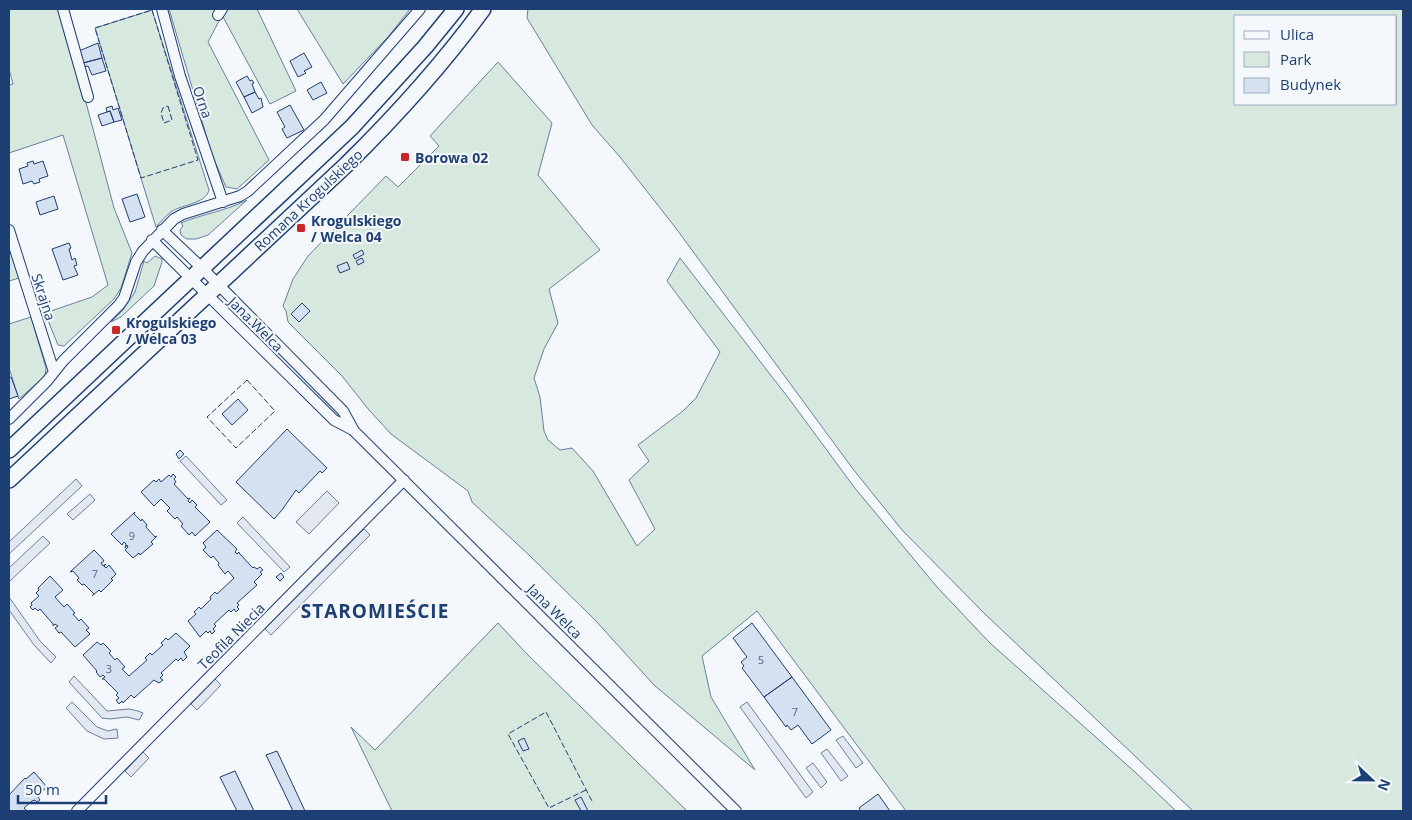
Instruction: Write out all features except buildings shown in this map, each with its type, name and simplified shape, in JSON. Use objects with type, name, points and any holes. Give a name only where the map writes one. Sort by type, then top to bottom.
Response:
[{"type":"main road","name":"Romana Krogulskiego","points":[[9,450],[358,121],[425,47],[456,9]]},
{"type":"main road","name":"Romana Krogulskiego","points":[[9,480],[395,117],[444,60],[483,9]]},
{"type":"street","points":[[62,9],[88,97]]},
{"type":"street","name":"Orna","points":[[162,9],[180,76],[223,202]]},
{"type":"street","points":[[9,419],[120,304],[124,298],[136,262],[143,251],[162,230],[183,214],[240,196],[248,191],[314,131],[420,9]]},
{"type":"street","name":"Skrajna","points":[[9,230],[54,372]]},
{"type":"street","points":[[162,230],[212,289]]},
{"type":"street","points":[[152,240],[197,273],[212,289]]},
{"type":"street","name":"Jana Welca","points":[[212,289],[343,411],[354,431]]},
{"type":"street","name":"Jana Welca","points":[[212,289],[334,420],[354,431],[736,811]]},
{"type":"street","name":"Teofila Niecia","points":[[77,811],[404,480]]},
{"type":"green space","points":[[9,9],[58,9],[80,80],[114,208],[132,253],[121,288],[114,299],[64,346],[58,345],[45,313],[92,297],[108,285],[63,135],[9,153],[9,85],[13,84],[9,69]]},
{"type":"green space","points":[[169,9],[217,9],[215,14],[219,21],[208,42],[269,160],[237,189],[226,187],[212,155]]},
{"type":"green space","points":[[226,9],[257,9],[296,91],[270,104],[222,15]]},
{"type":"green space","points":[[297,9],[410,9],[388,37],[343,84]]},
{"type":"green space","points":[[528,9],[1403,9],[1403,811],[1193,811],[986,615],[902,530],[853,469],[675,227],[620,157],[592,125],[527,18]]},
{"type":"green space","points":[[152,10],[209,190],[207,195],[199,201],[171,212],[156,227],[95,28]]},
{"type":"green space","points":[[498,62],[552,123],[538,175],[600,250],[549,289],[558,323],[544,349],[534,378],[540,397],[544,431],[548,440],[560,450],[572,448],[593,471],[637,546],[655,529],[629,480],[649,461],[638,445],[683,411],[696,398],[720,352],[667,281],[680,258],[790,400],[854,487],[937,587],[990,643],[1176,811],[906,811],[757,611],[702,656],[711,697],[755,770],[654,685],[594,619],[472,502],[468,491],[391,434],[342,376],[288,322],[283,306],[293,279],[308,256],[386,176],[398,187],[439,146],[430,136]]},
{"type":"green space","points":[[247,200],[208,235],[196,239],[187,239],[181,235],[180,230],[183,226],[181,223]]},
{"type":"green space","points":[[9,247],[19,278],[9,281]]},
{"type":"green space","points":[[155,256],[162,259],[162,262],[154,286],[121,317],[111,322],[123,310],[135,292],[144,261],[147,263]]},
{"type":"green space","points":[[31,317],[46,368],[45,376],[19,399],[9,368],[9,324]]},
{"type":"green space","points":[[498,623],[528,655],[687,811],[392,811],[351,727],[375,750]]},
{"type":"shaded area","points":[[186,456],[227,500],[221,505],[180,461]]},
{"type":"shaded area","points":[[76,479],[82,486],[9,554],[9,542]]},
{"type":"shaded area","points":[[327,491],[339,503],[309,534],[296,522]]},
{"type":"shaded area","points":[[90,494],[95,500],[73,520],[67,514]]},
{"type":"shaded area","points":[[243,517],[290,567],[284,572],[237,523]]},
{"type":"shaded area","points":[[364,529],[370,535],[271,635],[265,629]]},
{"type":"shaded area","points":[[43,536],[50,543],[9,582],[9,568]]},
{"type":"shaded area","points":[[9,597],[40,641],[56,657],[51,663],[34,645],[9,610]]},
{"type":"shaded area","points":[[74,676],[107,711],[129,709],[138,711],[143,713],[139,720],[127,717],[102,718],[69,682]]},
{"type":"shaded area","points":[[215,679],[221,685],[197,710],[191,704]]},
{"type":"shaded area","points":[[72,702],[97,727],[108,731],[117,729],[118,738],[104,739],[87,731],[66,708]]},
{"type":"shaded area","points":[[747,702],[813,792],[806,798],[740,707]]},
{"type":"shaded area","points":[[843,736],[863,763],[856,768],[836,740]]},
{"type":"shaded area","points":[[827,749],[848,776],[841,781],[821,753]]},
{"type":"shaded area","points":[[143,752],[149,758],[131,777],[125,771]]},
{"type":"shaded area","points":[[813,763],[827,782],[821,788],[806,768]]},
{"type":"fence","points":[[152,10],[198,160],[141,178],[95,28],[152,10]]},
{"type":"fence","points":[[168,106],[172,120],[164,123],[161,113],[163,108],[168,106]]},
{"type":"fence","points":[[247,380],[275,411],[236,448],[207,417],[247,380]]},
{"type":"fence","points":[[586,790],[549,808],[508,734],[546,712],[593,803]]},
{"type":"place","name":"Borowa 02","points":[[405,157]]},
{"type":"place","name":"Krogulskiego / Welca 04","points":[[301,228]]},
{"type":"place","name":"Krogulskiego / Welca 03","points":[[116,330]]},
{"type":"district","name":"STAROMIEŚCIE","points":[[375,611]]}]
